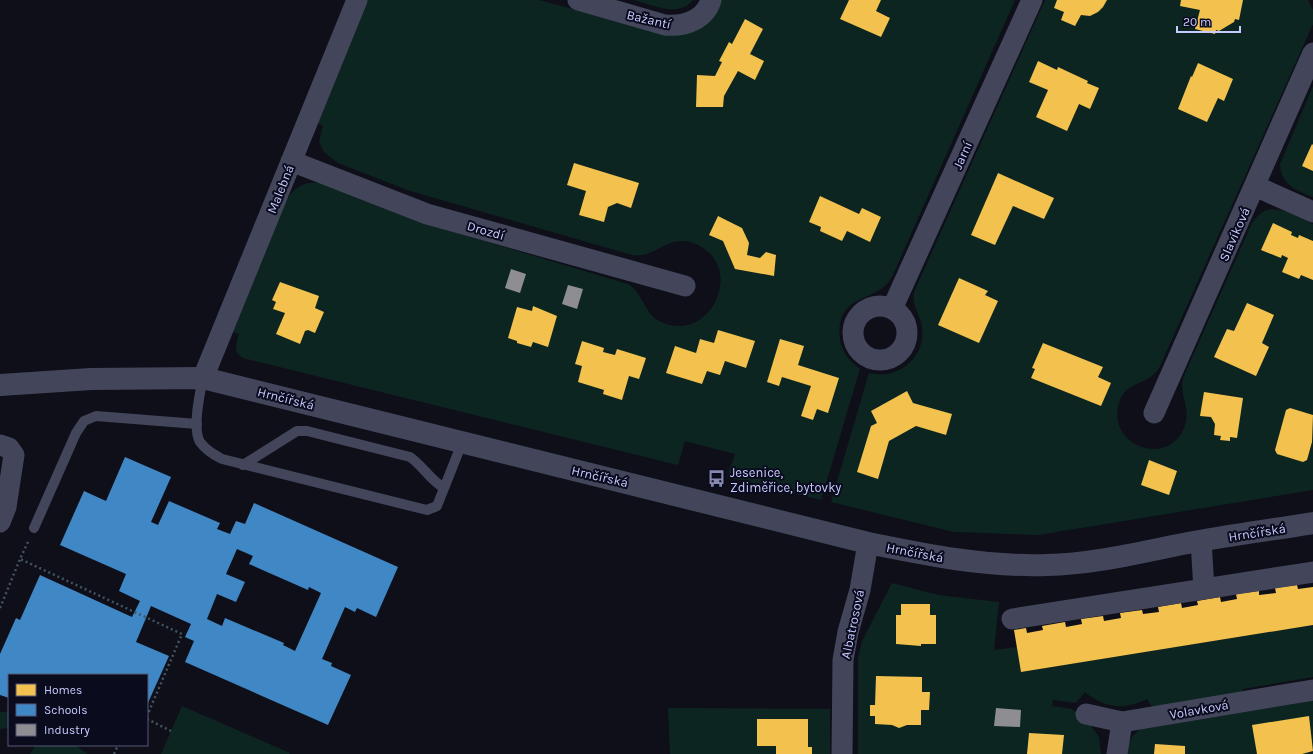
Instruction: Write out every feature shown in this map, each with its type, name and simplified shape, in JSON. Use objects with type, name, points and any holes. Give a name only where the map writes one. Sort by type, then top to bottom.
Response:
[{"type":"street","name":"Malebná","points":[[204,378],[357,0]]},
{"type":"street","name":"Bažantí","points":[[578,0],[665,25],[675,26],[694,20],[703,13],[711,0]]},
{"type":"street","name":"Jarní","points":[[892,309],[1032,0]]},
{"type":"street","name":"Slavíková","points":[[1154,413],[1313,53]]},
{"type":"street","name":"Drozdí","points":[[291,161],[427,214],[686,286]]},
{"type":"street","points":[[1255,186],[1313,212]]},
{"type":"street","name":"Hrnčířská","points":[[0,385],[91,378],[204,378],[462,443],[725,506],[868,543],[951,559],[1005,564],[1048,565],[1094,561],[1201,541],[1313,523]]},
{"type":"street","points":[[0,445],[9,448],[14,455],[6,506],[0,522]]},
{"type":"street","points":[[1201,541],[1204,589]]},
{"type":"street","name":"Albatrosová","points":[[842,754],[843,660],[848,632],[860,590],[868,543]]},
{"type":"street","points":[[1012,619],[1313,572]]},
{"type":"street","name":"Volavková","points":[[1086,714],[1122,722],[1313,690]]},
{"type":"street","points":[[1117,754],[1122,722]]},
{"type":"lane","points":[[204,378],[197,424],[199,440],[207,451],[222,459],[243,465],[427,510],[437,506],[462,443]]},
{"type":"lane","points":[[34,528],[76,433],[84,421],[96,416],[197,424]]},
{"type":"lane","points":[[243,465],[297,431],[307,431],[410,458],[420,464],[435,483],[444,488]]},
{"type":"path","points":[[0,608],[34,528]]},
{"type":"path","points":[[20,559],[182,634],[148,714]]},
{"type":"path","points":[[148,720],[171,731]]},
{"type":"green space","points":[[367,0],[539,0],[666,34],[720,0],[1015,0],[892,277],[877,291],[858,300],[844,313],[840,324],[841,344],[847,356],[860,369],[821,500],[727,477],[735,454],[685,441],[678,465],[243,358],[240,356],[236,348],[239,334],[233,332],[286,201],[297,188],[302,185],[312,183],[324,183],[437,227],[628,284],[637,292],[650,313],[659,321],[678,326],[695,323],[708,313],[717,298],[721,282],[718,266],[708,252],[690,242],[674,242],[647,254],[632,255],[410,191],[338,163],[324,152],[319,142],[323,126],[317,123]]},
{"type":"green space","points":[[634,0],[693,0],[680,8],[665,9]]},
{"type":"green space","points":[[1045,0],[1308,0],[1313,10],[1313,24],[1160,366],[1151,377],[1133,386],[1122,395],[1119,403],[1117,418],[1121,431],[1130,440],[1141,447],[1153,449],[1165,447],[1176,440],[1184,428],[1187,415],[1182,385],[1183,378],[1252,223],[1259,215],[1266,211],[1273,209],[1289,212],[1313,224],[1313,490],[1038,535],[954,532],[831,502],[869,373],[880,374],[900,370],[915,357],[919,348],[922,338],[922,327],[914,302],[914,292]]},
{"type":"green space","points":[[1313,86],[1313,197],[1295,189],[1286,182],[1281,171],[1280,164]]},
{"type":"green space","points":[[892,583],[938,595],[999,602],[994,650],[1017,647],[1021,672],[1313,625],[1313,677],[1243,689],[1244,696],[1155,711],[1147,699],[1131,705],[1115,706],[1100,702],[1085,692],[1076,703],[1053,700],[1052,706],[1072,709],[1092,727],[1099,737],[1101,754],[858,754],[858,658],[862,641]]},
{"type":"green space","points":[[1313,697],[1313,754],[1126,754],[1131,739],[1142,728]]},
{"type":"green space","points":[[182,706],[290,753],[161,754]]},
{"type":"green space","points":[[668,708],[830,709],[830,754],[670,754]]},
{"type":"green space","points":[[0,712],[8,712],[8,728],[0,729]]},
{"type":"green space","points":[[35,746],[76,746],[88,754],[30,754]]},
{"type":"building: Homes","points":[[849,0],[881,0],[876,11],[890,18],[881,37],[840,19]]},
{"type":"building: Homes","points":[[1057,0],[1107,0],[1098,12],[1090,16],[1081,15],[1075,26],[1061,20],[1064,12],[1054,8]]},
{"type":"building: Homes","points":[[1181,0],[1243,0],[1239,20],[1235,19],[1234,22],[1219,31],[1216,30],[1215,34],[1195,29],[1200,10],[1180,6]]},
{"type":"building: Homes","points":[[745,19],[763,29],[750,54],[764,61],[755,80],[738,71],[724,96],[723,107],[696,107],[697,75],[715,76],[722,62],[719,61],[729,42],[732,44]]},
{"type":"building: Homes","points":[[1038,61],[1057,70],[1058,67],[1088,81],[1087,83],[1099,88],[1090,109],[1079,104],[1067,131],[1036,117],[1048,90],[1029,82]]},
{"type":"building: Homes","points":[[1198,63],[1233,79],[1224,101],[1218,98],[1207,122],[1178,109],[1191,76],[1192,77]]},
{"type":"building: Homes","points":[[1312,144],[1313,145],[1313,171],[1302,166]]},
{"type":"building: Homes","points":[[574,163],[639,183],[631,208],[617,203],[608,207],[604,222],[579,215],[586,191],[567,185]]},
{"type":"building: Homes","points":[[998,173],[1054,198],[1044,219],[1013,206],[995,245],[971,235]]},
{"type":"building: Homes","points":[[820,196],[859,214],[862,208],[881,217],[870,242],[847,231],[842,241],[820,231],[821,227],[809,222]]},
{"type":"building: Homes","points":[[718,216],[742,228],[749,243],[747,255],[760,258],[766,252],[776,255],[774,276],[735,269],[723,241],[709,235]]},
{"type":"building: Homes","points":[[1273,223],[1292,232],[1291,235],[1298,238],[1299,235],[1313,241],[1313,280],[1301,275],[1299,279],[1282,272],[1288,258],[1282,255],[1281,258],[1261,250]]},
{"type":"building: Homes","points":[[959,278],[988,291],[985,295],[998,301],[979,343],[938,325]]},
{"type":"building: Homes","points":[[280,282],[319,296],[315,308],[324,312],[315,333],[308,330],[305,331],[300,344],[276,334],[285,313],[273,309],[276,302],[272,300]]},
{"type":"building: Homes","points":[[1247,303],[1274,315],[1262,343],[1269,347],[1256,376],[1214,357],[1227,329],[1234,331]]},
{"type":"building: Homes","points":[[533,306],[557,316],[548,347],[533,342],[531,347],[517,343],[517,341],[508,338],[517,307],[532,311]]},
{"type":"building: Homes","points":[[718,330],[755,341],[746,368],[725,361],[720,375],[707,371],[702,384],[666,373],[675,346],[696,353],[700,339],[714,343]]},
{"type":"building: Homes","points":[[780,339],[804,346],[798,365],[839,378],[828,413],[817,409],[813,420],[801,416],[811,386],[782,377],[779,386],[767,382]]},
{"type":"building: Homes","points":[[582,341],[604,348],[603,352],[615,355],[617,349],[646,358],[639,379],[629,376],[622,400],[603,394],[604,390],[578,382],[582,366],[575,364]]},
{"type":"building: Homes","points":[[1043,343],[1103,367],[1098,377],[1111,383],[1101,406],[1031,378],[1035,369],[1032,368]]},
{"type":"building: Homes","points":[[907,391],[913,403],[952,414],[946,435],[916,426],[889,441],[878,479],[857,472],[871,426],[877,423],[871,411]]},
{"type":"building: Homes","points":[[1204,392],[1243,398],[1237,438],[1230,437],[1230,441],[1220,440],[1221,436],[1214,435],[1215,424],[1211,417],[1200,416]]},
{"type":"building: Homes","points":[[1290,408],[1313,415],[1312,442],[1307,460],[1303,462],[1277,454],[1275,450],[1286,410]]},
{"type":"building: Homes","points":[[1149,460],[1177,471],[1169,495],[1141,485]]},
{"type":"building: Homes","points":[[1297,585],[1298,589],[1313,587],[1313,625],[1021,672],[1014,630],[1026,628],[1027,633],[1043,630],[1042,626],[1065,622],[1066,627],[1082,624],[1081,619],[1103,616],[1104,621],[1121,618],[1120,613],[1142,610],[1143,614],[1159,612],[1158,607],[1181,603],[1182,608],[1198,605],[1197,601],[1220,597],[1221,602],[1237,599],[1236,594],[1259,591],[1259,595],[1276,593],[1275,588]]},
{"type":"building: Homes","points":[[901,604],[930,604],[930,615],[936,615],[936,644],[921,644],[921,646],[896,644],[896,615],[901,615]]},
{"type":"building: Homes","points":[[876,676],[922,677],[922,692],[930,692],[929,710],[921,710],[921,725],[907,725],[899,728],[892,725],[875,724],[875,716],[870,716],[870,705],[875,705]]},
{"type":"building: Homes","points":[[1309,716],[1313,751],[1302,754],[1257,754],[1252,725]]},
{"type":"building: Homes","points":[[757,719],[808,719],[808,747],[812,747],[812,754],[776,754],[776,746],[757,746]]},
{"type":"building: Homes","points":[[1029,733],[1064,735],[1062,754],[1027,754]]},
{"type":"building: Homes","points":[[1155,744],[1185,746],[1185,754],[1154,754]]},
{"type":"building: Schools","points":[[125,457],[171,477],[151,522],[158,525],[169,501],[220,523],[217,529],[230,534],[236,521],[245,524],[254,503],[398,567],[376,617],[357,608],[355,612],[345,607],[322,659],[332,663],[331,666],[351,675],[328,725],[185,662],[194,641],[185,637],[191,624],[151,606],[136,642],[169,656],[148,703],[148,674],[8,674],[8,698],[0,695],[0,654],[16,618],[20,620],[40,575],[132,617],[140,601],[119,591],[126,574],[60,545],[84,491],[106,501]],"holes":[[[237,549],[253,556],[249,564],[308,590],[309,587],[321,593],[295,651],[283,645],[284,643],[225,618],[222,626],[207,619],[217,594],[236,602],[245,582],[226,574]]]},
{"type":"building: Industry","points":[[511,269],[526,274],[520,293],[505,288]]},
{"type":"building: Industry","points":[[568,285],[583,289],[577,309],[562,304]]},
{"type":"building: Industry","points":[[996,708],[1021,710],[1020,727],[994,726]]},
{"type":"place","name":"Jesenice, Zdiměřice, bytovky","points":[[717,479]]}]
